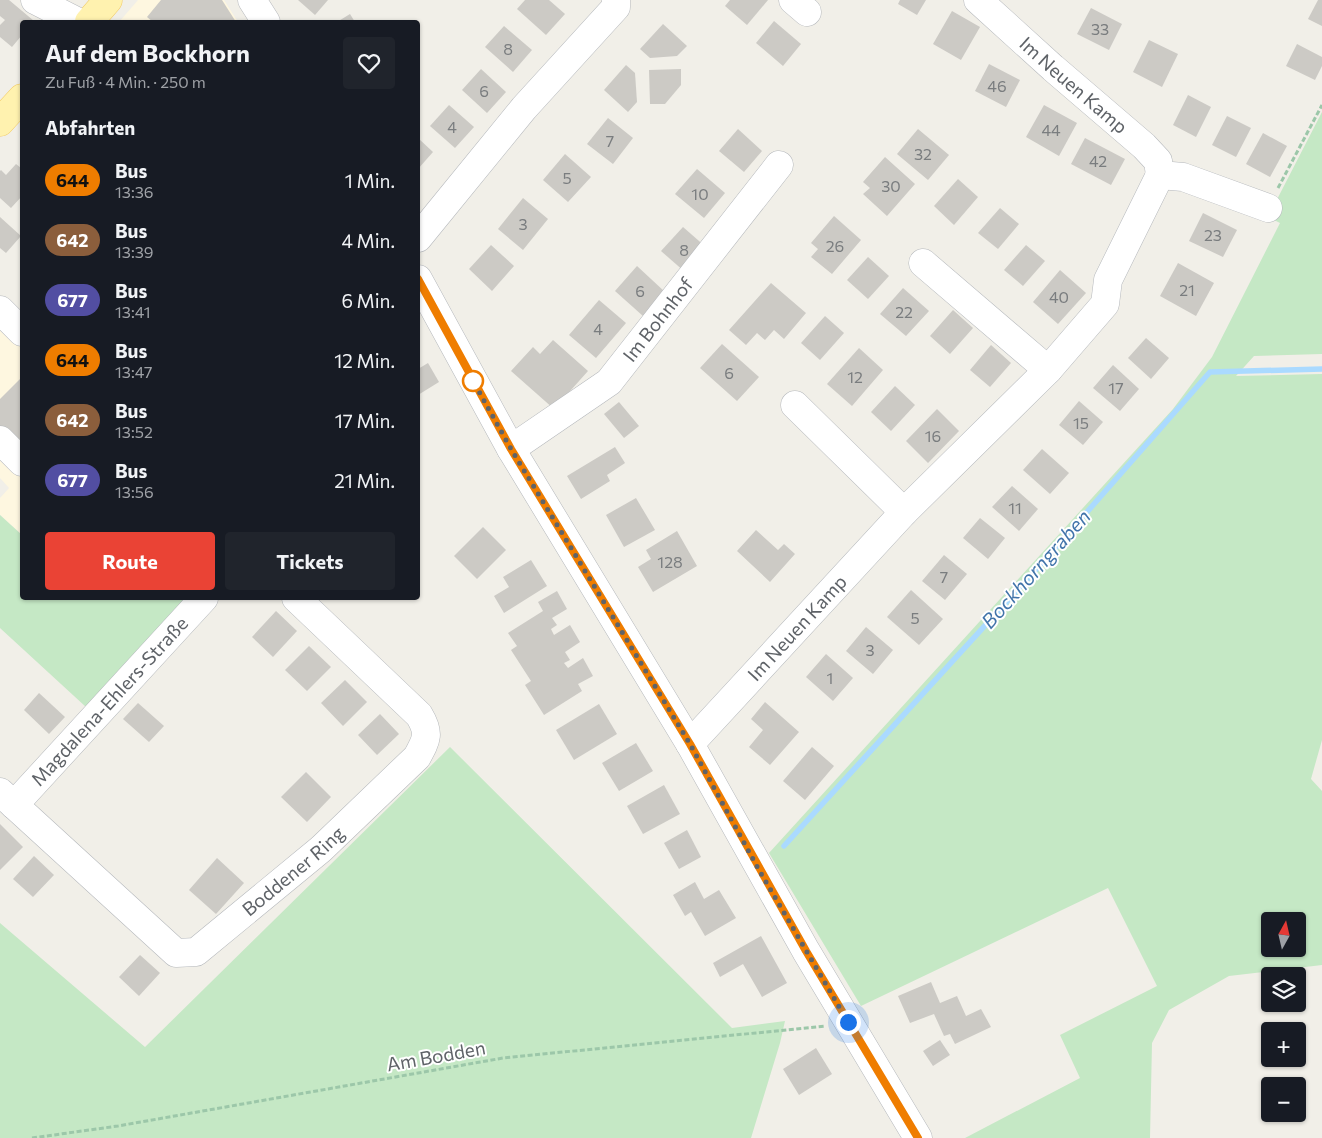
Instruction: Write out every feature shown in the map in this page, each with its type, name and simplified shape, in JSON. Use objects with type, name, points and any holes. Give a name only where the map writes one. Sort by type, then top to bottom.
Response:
[{"type":"main road","points":[[91,20],[108,0]]},
{"type":"main road","points":[[0,122],[20,100]]},
{"type":"street","points":[[35,0],[74,20]]},
{"type":"street","points":[[252,0],[265,20]]},
{"type":"street","points":[[420,236],[524,108],[616,7],[616,0]]},
{"type":"street","name":"Im Neuen Kamp","points":[[690,744],[904,512],[1048,370],[1105,304],[1108,280],[1160,176],[1158,161],[1144,146],[1053,68],[978,0]]},
{"type":"street","name":"Im Bohnhof","points":[[511,449],[609,382],[779,165]]},
{"type":"street","points":[[1160,176],[1183,177],[1268,208]]},
{"type":"street","points":[[923,263],[1048,370]]},
{"type":"street","points":[[420,283],[511,449],[690,744],[764,878],[918,1138]]},
{"type":"street","points":[[0,310],[20,330]]},
{"type":"street","points":[[795,405],[904,512]]},
{"type":"street","points":[[0,440],[20,460]]},
{"type":"street","name":"Magdalena-Ehlers-Straße","points":[[7,799],[202,600]]},
{"type":"street","name":"Boddener Ring","points":[[7,799],[176,953],[196,952],[322,849],[417,757],[427,740],[426,726],[419,715],[298,600]]},
{"type":"path","points":[[1268,208],[1322,105]]},
{"type":"path","name":"Am Bodden","points":[[32,1138],[118,1126],[503,1058],[826,1026],[848,1022]]},
{"type":"shaded area","points":[[138,0],[224,0],[237,20],[121,20]]},
{"type":"shaded area","points":[[0,324],[20,344],[20,533],[0,515],[0,498],[9,488],[0,478]]},
{"type":"green space","points":[[1322,112],[1322,354],[1254,356],[1236,376],[1322,374],[1322,740],[1311,779],[1322,791],[1322,965],[1261,967],[1261,972],[1229,976],[1169,1010],[1152,1043],[1150,1138],[965,1138],[1080,1078],[1060,1035],[1157,986],[1108,888],[861,1006],[769,853],[1173,409],[1212,357],[1280,223],[1268,217]]},
{"type":"green space","points":[[0,515],[20,533],[20,600],[186,600],[86,707],[0,628]]},
{"type":"green space","points":[[450,747],[732,1028],[785,1021],[751,1138],[0,1138],[0,923],[145,1047]]},
{"type":"building","points":[[0,0],[9,0],[33,20],[20,20],[20,37],[12,47],[0,37],[0,25],[5,20],[0,16]]},
{"type":"building","points":[[161,0],[222,0],[235,20],[151,20],[147,17]]},
{"type":"building","points":[[298,0],[328,0],[315,15]]},
{"type":"building","points":[[525,0],[549,0],[565,14],[546,35],[517,9]]},
{"type":"building","points":[[730,0],[768,0],[747,25],[725,6]]},
{"type":"building","points":[[900,0],[926,0],[917,15],[898,4]]},
{"type":"building","points":[[1318,0],[1322,0],[1322,26],[1308,19]]},
{"type":"building","points":[[1091,8],[1122,24],[1109,50],[1077,34]]},
{"type":"building","points":[[952,11],[980,27],[961,60],[933,44]]},
{"type":"building","points":[[350,14],[354,20],[340,20]]},
{"type":"building","points":[[774,21],[801,44],[783,66],[756,43]]},
{"type":"building","points":[[663,24],[687,46],[677,56],[650,58],[640,49]]},
{"type":"building","points":[[504,26],[532,50],[513,72],[485,47]]},
{"type":"building","points":[[1149,40],[1178,54],[1162,87],[1133,72]]},
{"type":"building","points":[[1297,44],[1322,57],[1322,66],[1315,80],[1286,66]]},
{"type":"building","points":[[989,64],[1020,80],[1006,107],[975,91]]},
{"type":"building","points":[[626,65],[635,73],[637,102],[628,112],[604,90]]},
{"type":"building","points":[[481,69],[506,92],[487,113],[462,90]]},
{"type":"building","points":[[681,69],[681,85],[665,104],[650,104],[649,70]]},
{"type":"building","points":[[1188,95],[1211,107],[1196,137],[1173,125]]},
{"type":"building","points":[[449,105],[474,127],[455,148],[430,126]]},
{"type":"building","points":[[1044,105],[1077,123],[1059,156],[1026,137]]},
{"type":"building","points":[[1227,116],[1251,128],[1236,157],[1212,145]]},
{"type":"building","points":[[608,118],[633,138],[613,164],[587,144]]},
{"type":"building","points":[[738,129],[762,151],[744,172],[719,151]]},
{"type":"building","points":[[918,129],[949,155],[928,180],[897,154]]},
{"type":"building","points":[[1263,133],[1287,146],[1270,177],[1246,164]]},
{"type":"building","points":[[1085,138],[1125,159],[1111,185],[1071,164]]},
{"type":"building","points":[[420,140],[433,152],[420,167]]},
{"type":"building","points":[[565,154],[591,177],[568,202],[543,180]]},
{"type":"building","points":[[885,157],[915,184],[887,216],[863,194],[870,188],[863,182]]},
{"type":"building","points":[[16,164],[20,167],[20,198],[11,208],[0,198],[0,171],[6,175]]},
{"type":"building","points":[[697,169],[725,193],[704,218],[675,194]]},
{"type":"building","points":[[958,179],[978,197],[954,225],[934,206]]},
{"type":"building","points":[[523,198],[548,219],[523,250],[498,229]]},
{"type":"building","points":[[1000,208],[1019,224],[998,249],[978,233]]},
{"type":"building","points":[[1203,213],[1237,230],[1223,257],[1189,241]]},
{"type":"building","points":[[834,216],[861,240],[832,274],[811,257],[818,249],[811,243]]},
{"type":"building","points":[[0,217],[20,237],[6,253],[0,248]]},
{"type":"building","points":[[683,227],[707,248],[685,272],[661,251]]},
{"type":"building","points":[[491,245],[514,266],[492,291],[469,269]]},
{"type":"building","points":[[1026,245],[1045,261],[1023,286],[1004,270]]},
{"type":"building","points":[[868,257],[889,276],[868,299],[847,280]]},
{"type":"building","points":[[1178,263],[1214,283],[1196,316],[1160,296]]},
{"type":"building","points":[[637,266],[665,292],[643,316],[615,291]]},
{"type":"building","points":[[1060,270],[1086,293],[1058,324],[1033,302]]},
{"type":"building","points":[[771,283],[806,313],[784,339],[774,330],[765,340],[757,333],[746,345],[729,330]]},
{"type":"building","points":[[903,288],[929,311],[906,336],[880,314]]},
{"type":"building","points":[[599,300],[626,323],[596,358],[569,335]]},
{"type":"building","points":[[953,310],[973,328],[950,354],[930,336]]},
{"type":"building","points":[[825,316],[844,333],[820,360],[801,343]]},
{"type":"building","points":[[1146,338],[1169,358],[1151,379],[1128,358]]},
{"type":"building","points":[[553,340],[588,371],[554,409],[511,371],[533,347],[540,354]]},
{"type":"building","points":[[722,344],[759,377],[737,401],[700,368]]},
{"type":"building","points":[[991,345],[1011,363],[990,387],[970,370]]},
{"type":"building","points":[[859,348],[883,370],[852,406],[827,384]]},
{"type":"building","points":[[428,363],[439,382],[420,394],[420,368]]},
{"type":"building","points":[[1113,365],[1139,389],[1120,411],[1093,388]]},
{"type":"building","points":[[20,379],[20,450],[0,429],[0,399]]},
{"type":"building","points":[[895,386],[915,405],[891,431],[871,412]]},
{"type":"building","points":[[1079,401],[1103,422],[1083,445],[1059,425]]},
{"type":"building","points":[[619,402],[639,426],[624,438],[604,414]]},
{"type":"building","points":[[937,409],[959,431],[928,463],[906,441]]},
{"type":"building","points":[[615,447],[625,463],[607,475],[610,481],[581,499],[567,476]]},
{"type":"building","points":[[1042,449],[1069,473],[1050,494],[1023,470]]},
{"type":"building","points":[[1012,486],[1038,509],[1019,531],[992,507]]},
{"type":"building","points":[[636,498],[655,530],[624,547],[606,515]]},
{"type":"building","points":[[980,518],[1005,538],[988,559],[963,538]]},
{"type":"building","points":[[483,527],[506,550],[477,579],[454,556]]},
{"type":"building","points":[[756,530],[778,550],[784,544],[795,554],[770,582],[737,551]]},
{"type":"building","points":[[677,531],[697,566],[653,592],[638,567],[651,559],[646,550]]},
{"type":"building","points":[[944,555],[967,574],[945,600],[922,581]]},
{"type":"building","points":[[531,560],[547,586],[504,613],[494,596],[509,587],[503,577]]},
{"type":"building","points":[[911,590],[943,619],[919,645],[887,617]]},
{"type":"building","points":[[557,591],[567,609],[552,618],[557,625],[551,629],[554,635],[570,625],[580,642],[565,652],[570,660],[564,663],[568,668],[583,658],[593,676],[578,684],[582,691],[544,715],[525,685],[531,681],[511,650],[517,646],[508,633],[543,611],[538,602]]},
{"type":"building","points":[[276,611],[297,631],[273,657],[252,637]]},
{"type":"building","points":[[866,627],[893,650],[873,674],[846,651]]},
{"type":"building","points":[[309,646],[331,667],[307,691],[285,670]]},
{"type":"building","points":[[826,654],[853,678],[833,701],[806,677]]},
{"type":"building","points":[[345,680],[367,702],[343,726],[321,703]]},
{"type":"building","points":[[39,693],[65,717],[49,734],[24,710]]},
{"type":"building","points":[[765,702],[799,732],[770,765],[749,747],[763,730],[751,719]]},
{"type":"building","points":[[138,703],[164,726],[149,742],[123,719]]},
{"type":"building","points":[[599,704],[617,734],[574,760],[556,730]]},
{"type":"building","points":[[380,714],[399,734],[377,755],[358,735]]},
{"type":"building","points":[[636,743],[653,771],[619,791],[602,763]]},
{"type":"building","points":[[812,747],[834,766],[805,800],[783,781]]},
{"type":"building","points":[[306,772],[331,797],[307,822],[281,797]]},
{"type":"building","points":[[664,785],[680,814],[643,834],[627,806]]},
{"type":"building","points":[[0,824],[23,847],[0,870]]},
{"type":"building","points":[[687,830],[701,857],[679,869],[664,843]]},
{"type":"building","points":[[34,856],[54,875],[33,897],[13,879]]},
{"type":"building","points":[[217,858],[244,883],[216,914],[189,890]]},
{"type":"building","points":[[695,882],[704,899],[719,890],[736,918],[705,936],[691,912],[685,916],[673,895]]},
{"type":"building","points":[[761,936],[787,983],[762,997],[743,964],[720,977],[713,963]]},
{"type":"building","points":[[140,955],[160,973],[139,996],[119,977]]},
{"type":"building","points":[[931,982],[940,1003],[957,996],[966,1016],[981,1009],[991,1027],[955,1044],[950,1034],[944,1036],[934,1014],[910,1023],[898,996]]},
{"type":"building","points":[[940,1040],[950,1055],[933,1066],[923,1051]]},
{"type":"building","points":[[816,1048],[832,1074],[799,1095],[783,1069]]},
{"type":"waterway","name":"Bockhorngraben","points":[[784,846],[1043,562],[1210,372],[1322,369]]},
{"type":"bus line","name":"644","points":[[420,283],[511,449],[690,744],[759,870],[918,1138]]},
{"type":"route","points":[[473,381],[472,379],[511,449],[690,744],[759,870],[848,1022]]}]
